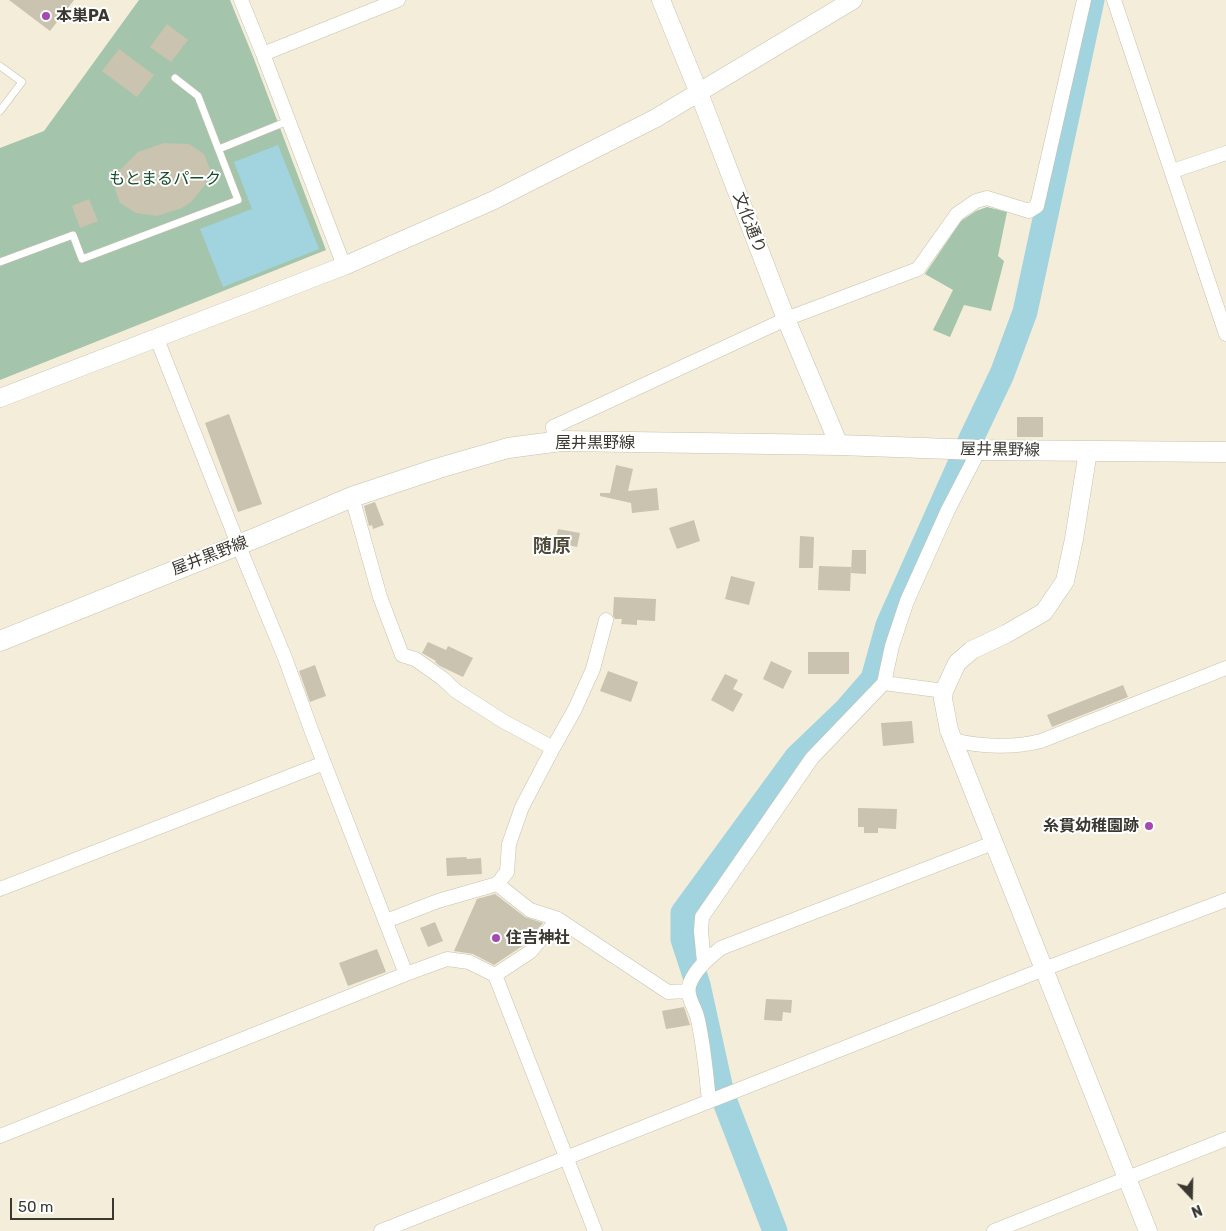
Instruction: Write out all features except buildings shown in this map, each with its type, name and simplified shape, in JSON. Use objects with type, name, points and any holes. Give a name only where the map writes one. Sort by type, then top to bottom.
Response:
[{"type":"main road","name":"屋井黒野線","points":[[0,641],[352,497],[439,468],[508,448],[556,442],[839,445],[979,450],[1226,452]]},
{"type":"street","points":[[241,0],[344,266]]},
{"type":"street","points":[[262,54],[398,0]]},
{"type":"street","name":"文化通り","points":[[661,0],[786,319],[839,445]]},
{"type":"street","points":[[0,398],[344,266],[492,201],[595,150],[699,93],[853,0]]},
{"type":"street","points":[[556,442],[553,427],[786,319],[918,269],[957,214],[976,201],[987,198],[1029,211],[1037,206],[1084,0]]},
{"type":"street","points":[[1114,0],[1173,171],[1226,334]]},
{"type":"street","points":[[1173,171],[1226,153]]},
{"type":"street","points":[[157,339],[285,658],[406,974]]},
{"type":"street","points":[[704,962],[701,931],[702,917],[812,758],[884,683],[892,646],[907,601],[948,510],[979,450]]},
{"type":"street","points":[[1088,451],[1066,581],[1044,612],[1006,634],[972,650],[957,663],[944,691],[943,699],[948,730],[1148,1231]]},
{"type":"street","points":[[352,497],[380,597],[402,655],[416,659],[456,691],[503,721],[553,748]]},
{"type":"street","points":[[386,921],[438,901],[497,884],[507,872],[509,844],[522,807],[575,709],[594,669],[606,620]]},
{"type":"street","points":[[953,740],[968,744],[1023,746],[1042,741],[1226,668]]},
{"type":"street","points":[[884,683],[944,691]]},
{"type":"street","points":[[0,890],[324,763]]},
{"type":"street","points":[[709,1101],[697,1016],[688,992],[690,982],[704,962],[721,948],[993,843]]},
{"type":"street","points":[[497,884],[530,910],[558,919],[668,992],[688,992]]},
{"type":"street","points":[[381,1231],[1044,969],[1226,900]]},
{"type":"street","points":[[496,975],[530,952],[558,919]]},
{"type":"street","points":[[0,1136],[406,974],[447,959],[469,962],[496,975],[595,1231]]},
{"type":"street","points":[[994,1231],[1226,1139]]},
{"type":"lane","points":[[0,66],[22,82],[0,111]]},
{"type":"lane","points":[[0,262],[72,235],[82,259],[238,200],[198,96],[175,78]]},
{"type":"lane","points":[[219,149],[288,121]]},
{"type":"green space","name":"もとまるパーク","points":[[139,0],[230,0],[326,250],[0,380],[0,148],[44,131]]},
{"type":"green space","points":[[987,207],[1007,212],[998,256],[1004,261],[991,311],[964,305],[950,337],[933,330],[953,290],[925,274],[961,221],[976,211]]},
{"type":"water","points":[[278,145],[319,249],[223,287],[200,229],[252,209],[234,162]]},
{"type":"waterway","points":[[775,1231],[722,1094],[698,985],[683,939],[683,913],[797,757],[846,710],[873,679],[888,625],[1002,374],[1025,312],[1092,0]]},
{"type":"place","name":"本巣PA","points":[[46,16]]},
{"type":"place","name":"糸貫幼稚園跡","points":[[1149,826]]},
{"type":"place","name":"住吉神社","points":[[496,938]]},
{"type":"district","name":"随原","points":[[552,547]]}]
